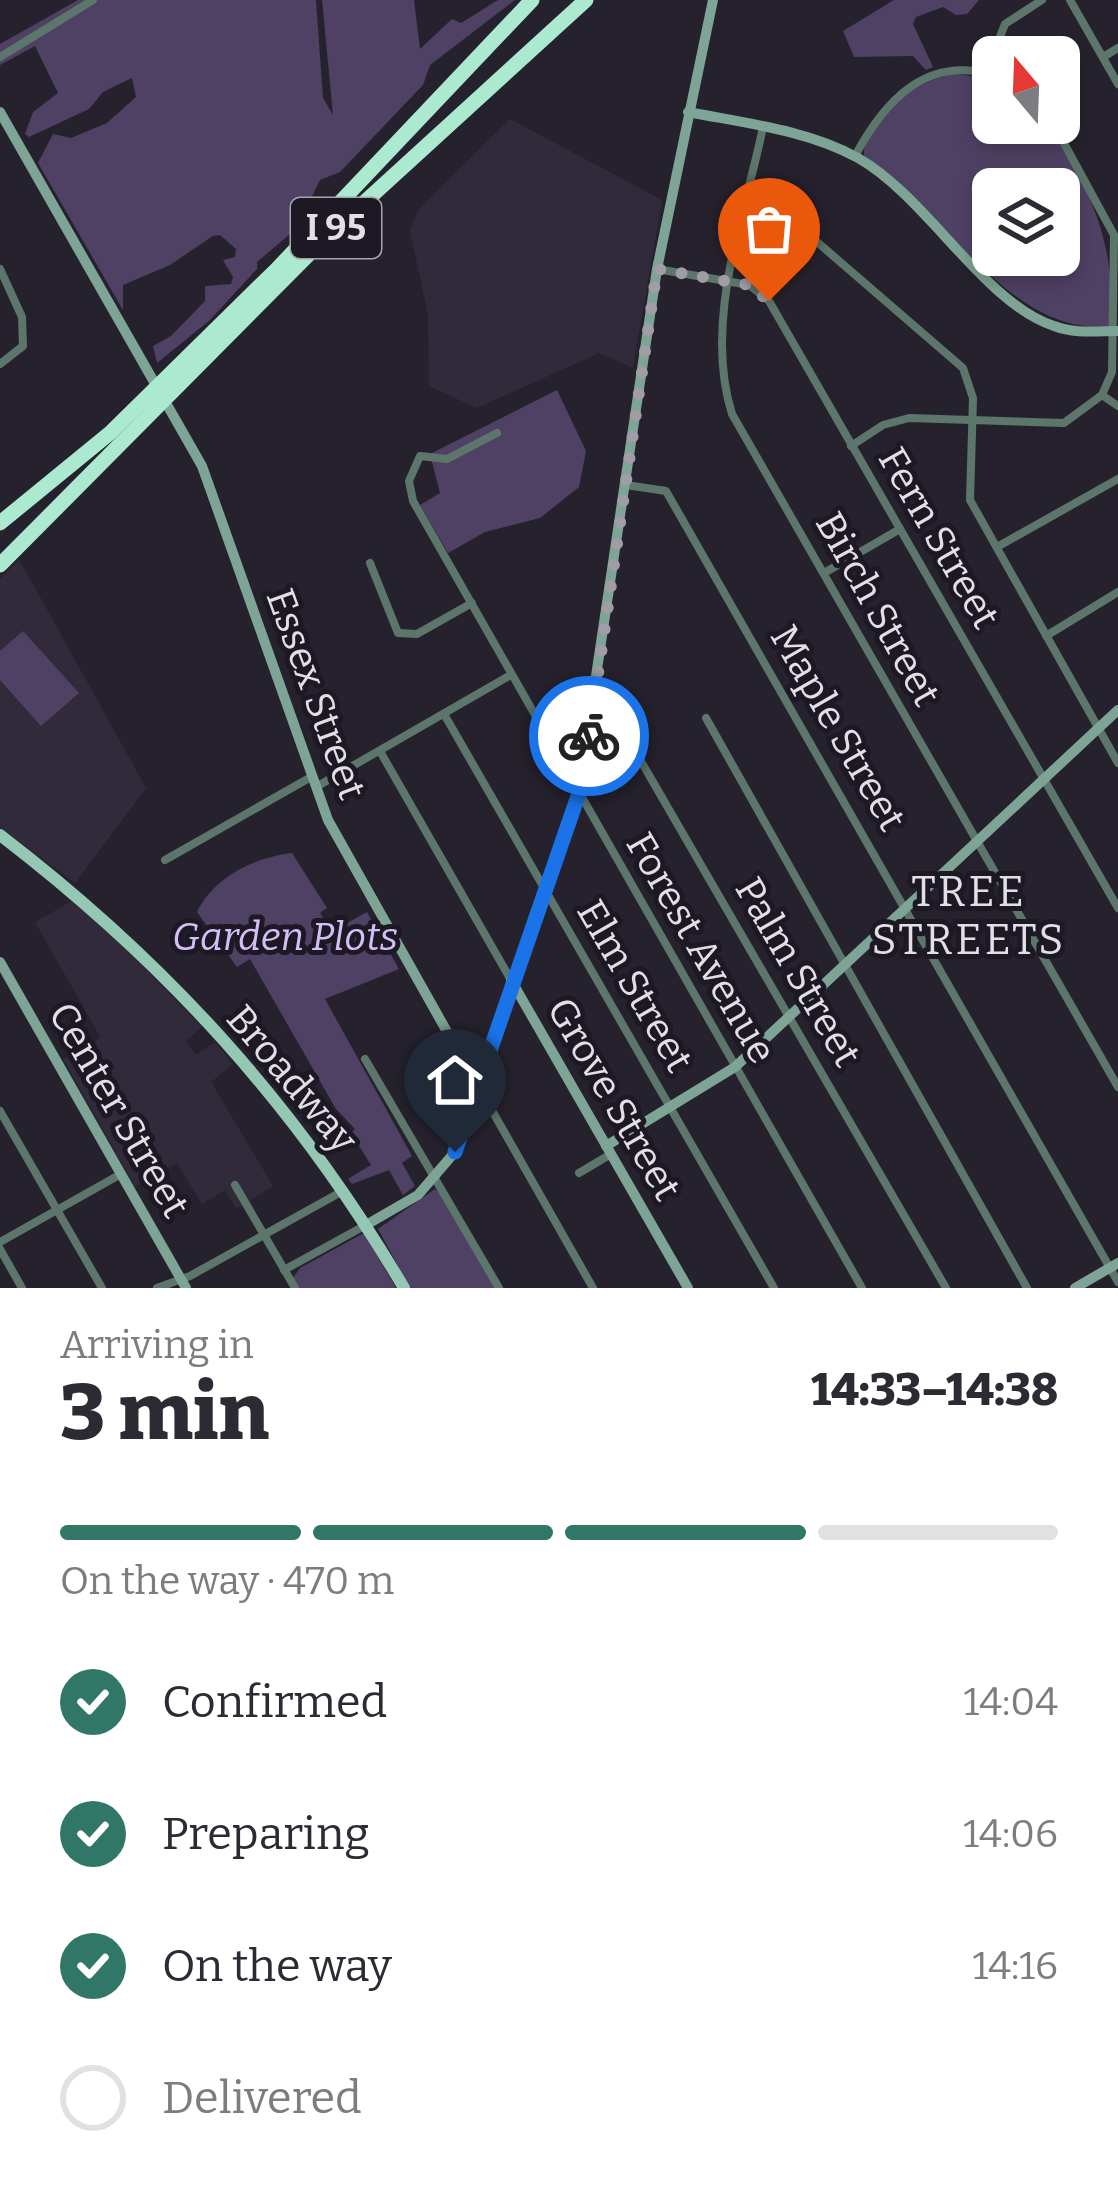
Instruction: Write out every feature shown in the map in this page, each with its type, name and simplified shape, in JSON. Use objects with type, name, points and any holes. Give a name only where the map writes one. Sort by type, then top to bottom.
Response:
[{"type":"highway","name":"I 95","points":[[0,524],[119,424],[278,268],[532,0]]},
{"type":"highway","name":"I 95","points":[[0,536],[93,465],[322,241],[586,0]]},
{"type":"highway","points":[[0,565],[93,465]]},
{"type":"main road","name":"Broadway","points":[[0,835],[94,907],[161,971],[345,1190],[404,1288]]},
{"type":"street","points":[[0,57],[87,9],[93,0]]},
{"type":"street","points":[[284,1270],[435,1180],[455,1152],[511,980],[546,892],[578,796],[657,269],[713,0]]},
{"type":"street","points":[[1001,36],[1005,24],[1042,0]]},
{"type":"street","points":[[1070,0],[1118,84]]},
{"type":"street","points":[[1102,57],[1118,48]]},
{"type":"street","points":[[855,156],[875,118],[911,85],[952,70],[972,72]]},
{"type":"street","name":"Essex Street","points":[[0,112],[176,417],[224,521],[313,782],[593,1288]]},
{"type":"street","points":[[688,112],[763,128],[855,156],[899,188],[1033,317],[1072,332],[1115,331]]},
{"type":"street","name":"Birch Street","points":[[763,128],[719,340],[722,381],[732,414],[1118,1087]]},
{"type":"street","points":[[851,446],[895,421],[1064,423],[1102,395],[1112,372],[1117,258],[1105,211],[1065,144]]},
{"type":"street","points":[[746,210],[776,217],[809,235],[963,368],[973,398],[968,485],[1118,763]]},
{"type":"street","points":[[0,269],[26,330],[23,346],[0,364]]},
{"type":"street","name":"Fern Street","points":[[657,269],[730,282],[758,290],[769,301],[1118,908]]},
{"type":"street","points":[[1102,395],[1118,406]]},
{"type":"street","name":"Forest Avenue","points":[[497,433],[447,459],[420,456],[410,482],[413,501],[862,1288]]},
{"type":"street","points":[[998,548],[1118,479]]},
{"type":"street","name":"Maple Street","points":[[626,485],[666,491],[1114,1265],[1118,1282]]},
{"type":"street","points":[[824,573],[900,530]]},
{"type":"street","points":[[370,563],[398,633],[417,634],[472,603]]},
{"type":"street","points":[[1046,636],[1118,592]]},
{"type":"street","points":[[164,860],[313,782],[381,754],[509,676]]},
{"type":"street","name":"Palm Street","points":[[598,686],[946,1288]]},
{"type":"street","points":[[579,1173],[735,1067],[1118,710]]},
{"type":"street","name":"Elm Street","points":[[443,714],[774,1288]]},
{"type":"street","points":[[706,718],[1027,1288]]},
{"type":"street","name":"Grove Street","points":[[381,754],[688,1288]]},
{"type":"street","name":"Center Street","points":[[0,962],[184,1283]]},
{"type":"street","points":[[364,1059],[499,1288]]},
{"type":"street","points":[[0,1111],[102,1288]]},
{"type":"street","points":[[22,1288],[0,1246],[121,1174]]},
{"type":"street","points":[[235,1185],[295,1288]]},
{"type":"street","points":[[157,1288],[184,1283],[345,1190]]},
{"type":"street","points":[[1075,1288],[1114,1265]]},
{"type":"shaded area","points":[[510,119],[662,200],[633,368],[599,353],[477,408],[429,386],[428,315],[410,231],[418,210]]},
{"type":"shaded area","points":[[19,559],[146,788],[75,883],[0,827],[0,579]]},
{"type":"shaded area","points":[[72,901],[97,919],[202,1027],[186,1041],[196,1055],[215,1042],[233,1064],[211,1082],[273,1186],[236,1209],[225,1190],[202,1204],[177,1163],[135,1187],[63,1059],[101,1038],[35,922]]},
{"type":"green space","points":[[78,0],[316,0],[323,98],[333,115],[322,0],[414,0],[420,49],[452,19],[461,23],[498,0],[515,0],[430,65],[423,85],[340,172],[320,180],[296,229],[257,262],[257,269],[210,320],[157,363],[153,346],[171,336],[205,301],[205,286],[231,284],[233,277],[223,260],[235,257],[236,249],[220,235],[213,236],[170,265],[123,285],[123,310],[38,163],[53,134],[71,138],[107,123],[136,97],[132,78],[103,92],[89,109],[29,137],[25,134],[33,112],[58,93],[35,46],[0,65],[0,44]]},
{"type":"green space","points":[[894,0],[979,0],[967,14],[956,15],[943,7],[916,17],[913,24],[933,67],[926,70],[913,56],[854,57],[843,31]]},
{"type":"green space","points":[[957,74],[972,76],[972,144],[1060,144],[1075,168],[972,168],[972,258],[893,178],[864,156],[866,141],[883,113],[926,82]]},
{"type":"green space","points":[[1080,178],[1105,243],[1109,326],[1073,324],[1039,311],[992,276],[1080,276]]},
{"type":"green space","points":[[557,390],[586,451],[579,487],[540,518],[485,532],[448,553],[420,505],[440,493],[430,454]]},
{"type":"green space","points":[[23,631],[79,693],[41,726],[0,680],[0,651]]},
{"type":"green space","name":"Garden Plots","points":[[292,853],[327,908],[320,913],[331,932],[367,912],[399,969],[325,999],[412,1156],[402,1163],[415,1186],[403,1195],[389,1170],[352,1184],[348,1179],[371,1165],[351,1133],[355,1129],[336,1109],[250,959],[237,967],[197,912],[214,889],[237,871]]},
{"type":"green space","points":[[435,1189],[495,1288],[410,1288],[378,1229]]},
{"type":"green space","points":[[364,1233],[396,1288],[297,1288],[293,1278],[300,1268]]},
{"type":"way so far","points":[[589,736],[657,269],[749,285],[769,301]]},
{"type":"district","name":"TREE STREETS","points":[[969,916]]},
{"type":"route","points":[[455,1152],[578,796],[589,736]]}]
